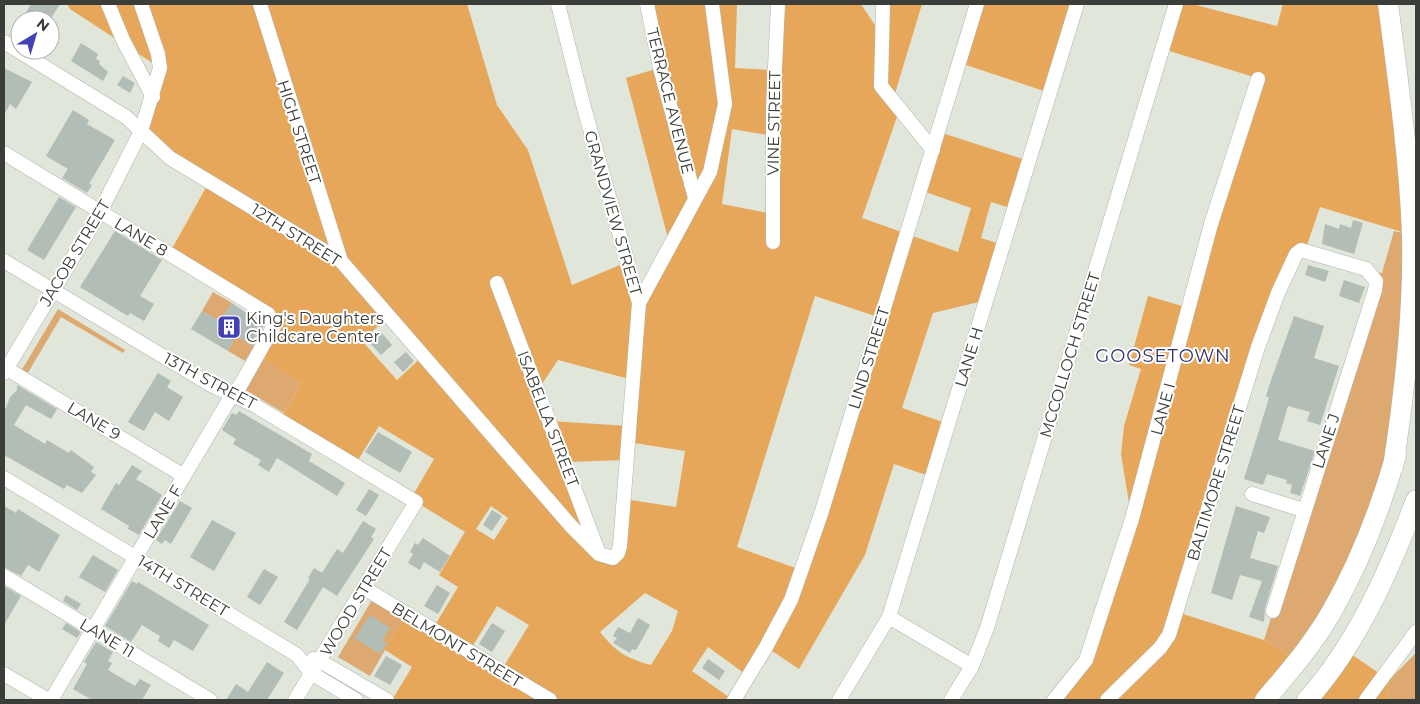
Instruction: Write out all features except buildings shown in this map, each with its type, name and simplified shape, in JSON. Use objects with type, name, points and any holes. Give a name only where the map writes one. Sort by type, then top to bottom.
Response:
[{"type":"highway","points":[[1388,4],[1404,138],[1412,235],[1410,330],[1403,404],[1393,466]]},
{"type":"highway","points":[[1265,700],[1298,661],[1332,612],[1376,522],[1413,396],[1416,368]]},
{"type":"highway","points":[[1307,700],[1326,679],[1355,634],[1384,578],[1416,500]]},
{"type":"street","points":[[108,4],[122,40],[152,97]]},
{"type":"street","name":"JACOB STREET","points":[[5,369],[100,212],[141,131],[160,68],[158,54],[142,4]]},
{"type":"street","name":"HIGH STREET","points":[[260,4],[341,261]]},
{"type":"street","name":"GRANDVIEW STREET","points":[[558,4],[583,104],[638,303],[620,546],[618,553],[613,558],[599,554]]},
{"type":"street","name":"TERRACE AVENUE","points":[[647,4],[660,68],[695,198]]},
{"type":"street","points":[[638,303],[710,172],[725,104],[712,4]]},
{"type":"street","name":"VINE STREET","points":[[773,242],[773,109],[778,4]]},
{"type":"street","points":[[883,4],[881,86],[933,150]]},
{"type":"street","name":"LIND STREET","points":[[734,700],[766,647],[791,600],[821,514],[978,4]]},
{"type":"street","name":"LANE H","points":[[839,700],[889,617],[1078,4]]},
{"type":"street","name":"MCCOLLOCH STREET","points":[[951,700],[972,666],[987,628],[1176,4]]},
{"type":"street","name":"12TH STREET","points":[[4,42],[126,117],[170,158],[341,261],[571,526],[599,554]]},
{"type":"street","name":"LANE I","points":[[1054,700],[1086,660],[1089,651],[1148,463],[1211,224],[1258,79]]},
{"type":"street","name":"LANE 8","points":[[4,154],[268,314],[275,324]]},
{"type":"street","name":"BALTIMORE STREET","points":[[1108,700],[1160,648],[1169,635],[1258,347],[1278,293],[1296,254],[1301,250],[1370,272]]},
{"type":"street","name":"13TH STREET","points":[[4,260],[212,385],[254,404],[416,502]]},
{"type":"street","name":"LANE J","points":[[1273,611],[1303,510],[1375,290],[1376,281],[1370,272]]},
{"type":"street","name":"ISABELLA STREET","points":[[498,283],[599,554]]},
{"type":"street","name":"LANE F","points":[[49,700],[136,558],[232,395],[240,386],[275,324]]},
{"type":"street","name":"LANE 9","points":[[5,369],[184,476]]},
{"type":"street","name":"14TH STREET","points":[[4,478],[297,655],[311,673],[356,700]]},
{"type":"street","points":[[1252,494],[1303,510]]},
{"type":"street","name":"WOOD STREET","points":[[295,700],[416,502]]},
{"type":"street","name":"LANE 11","points":[[4,576],[210,700]]},
{"type":"street","name":"BELMONT STREET","points":[[364,588],[550,700]]},
{"type":"street","points":[[889,617],[972,666]]},
{"type":"street","points":[[1366,700],[1416,632]]},
{"type":"street","points":[[297,655],[320,661],[387,700]]},
{"type":"street","points":[[4,674],[49,700]]},
{"type":"shaded area","points":[[67,4],[467,4],[497,105],[528,150],[572,285],[627,262],[638,302],[670,246],[626,78],[659,68],[647,4],[737,4],[735,68],[774,70],[778,4],[861,4],[882,36],[883,4],[922,4],[893,100],[900,108],[862,218],[958,252],[971,208],[920,190],[939,132],[1029,161],[1014,209],[991,202],[981,238],[1003,245],[987,300],[933,313],[902,408],[949,424],[932,477],[894,464],[865,555],[799,669],[766,647],[748,676],[708,647],[692,671],[733,700],[392,700],[412,667],[385,650],[406,614],[432,630],[458,587],[439,575],[465,532],[416,502],[413,495],[434,459],[379,426],[355,465],[280,420],[302,383],[258,356],[275,324],[169,254],[209,182],[141,131],[160,68],[70,9]],"holes":[[[732,129],[773,136],[773,214],[722,204]],[[815,296],[881,318],[801,570],[737,547]],[[389,316],[424,355],[397,380],[362,341]],[[558,360],[633,380],[629,426],[550,421],[538,390]],[[628,442],[685,451],[676,507],[624,499],[613,558],[599,554],[565,462],[627,460]],[[491,506],[508,518],[494,540],[476,529]],[[645,593],[678,611],[672,631],[651,665],[622,653],[600,632]],[[497,606],[529,625],[501,671],[469,652]]]},
{"type":"shaded area","points":[[977,4],[1077,4],[1050,93],[960,63]]},
{"type":"shaded area","points":[[1176,4],[1192,4],[1277,26],[1283,4],[1388,4],[1412,235],[1320,207],[1305,251],[1291,266],[1177,612],[1264,640],[1298,661],[1265,700],[1054,700],[1086,660],[1131,515],[1121,454],[1124,426],[1141,369],[1129,365],[1148,296],[1189,308],[1257,78],[1163,49]]},
{"type":"shaded area","points":[[1394,231],[1412,235],[1403,404],[1360,557],[1298,661],[1264,640],[1375,290],[1370,272],[1382,273]]},
{"type":"shaded area","points":[[213,292],[232,303],[220,321],[202,311]]},
{"type":"shaded area","points":[[58,309],[125,350],[123,353],[61,317],[26,376],[20,373]]},
{"type":"shaded area","points":[[236,336],[254,346],[245,361],[228,351]]},
{"type":"shaded area","points":[[262,358],[302,383],[284,413],[244,389]]},
{"type":"shaded area","points":[[375,595],[406,614],[370,676],[338,657]]},
{"type":"shaded area","points":[[1345,650],[1389,680],[1387,696],[1390,700],[1306,700]]},
{"type":"shaded area","points":[[1416,653],[1416,700],[1390,700],[1387,696],[1389,680]]},
{"type":"place","name":"King's Daughters Childcare Center","points":[[229,327]]},
{"type":"district","name":"GOOSETOWN","points":[[1163,356]]}]
